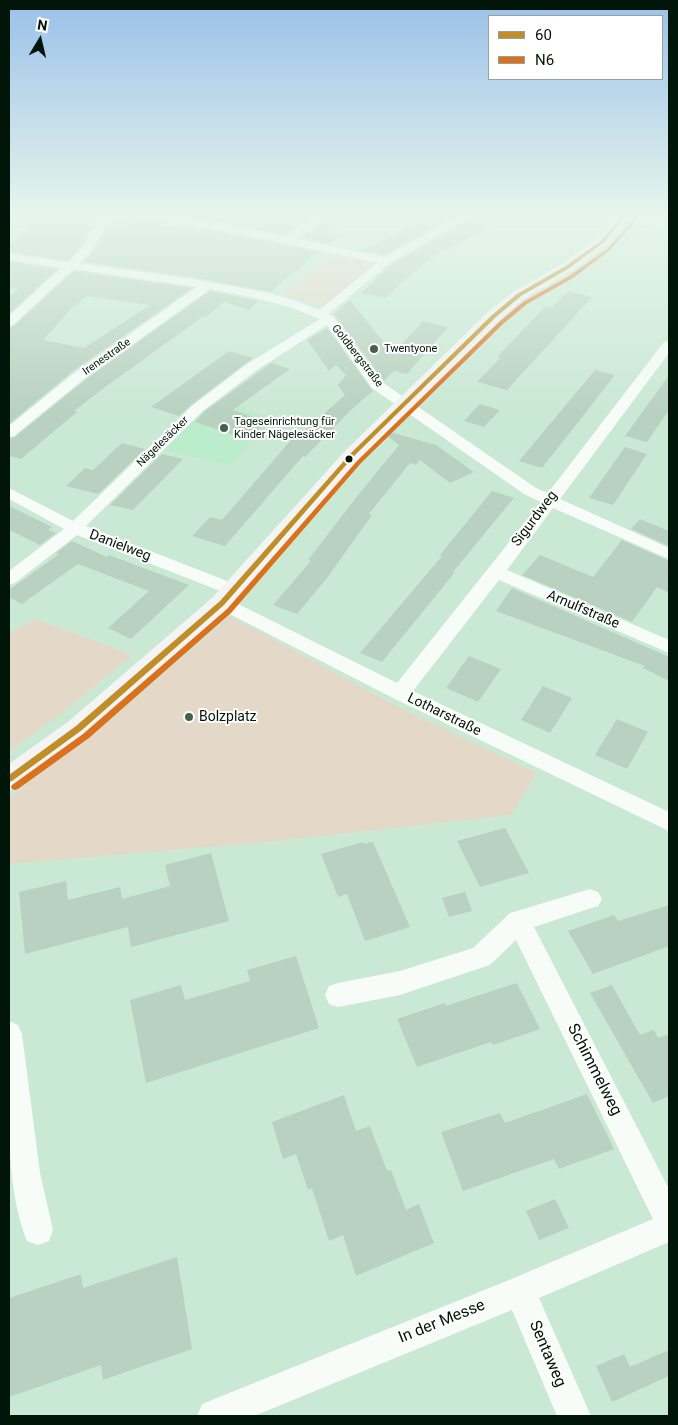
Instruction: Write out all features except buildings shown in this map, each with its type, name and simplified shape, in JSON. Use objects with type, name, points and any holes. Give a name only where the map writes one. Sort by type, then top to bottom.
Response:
[{"type":"street","points":[[9,322],[53,280]]},
{"type":"street","name":"Goldbergstraße","points":[[175,280],[272,297],[298,305],[325,317],[377,385],[530,491],[669,554]]},
{"type":"street","name":"Nägelesäcker","points":[[9,579],[75,528],[198,408],[252,367],[325,317],[365,280]]},
{"type":"street","points":[[9,779],[79,728],[228,597],[352,455],[494,316],[519,295],[544,280]]},
{"type":"street","name":"Irenestraße","points":[[9,433],[79,376],[208,285]]},
{"type":"street","name":"Sigurdweg","points":[[400,693],[496,572],[669,345]]},
{"type":"street","name":"Danielweg","points":[[9,493],[75,528],[228,597]]},
{"type":"street","name":"Arnulfstraße","points":[[496,572],[669,647]]},
{"type":"street","name":"Lotharstraße","points":[[228,597],[400,693],[669,822]]},
{"type":"street","points":[[338,995],[400,983],[482,957],[519,921],[590,899]]},
{"type":"street","name":"Schimmelweg","points":[[519,921],[669,1220]]},
{"type":"street","points":[[9,1034],[26,1173],[38,1230]]},
{"type":"street","name":"In der Messe","points":[[214,1416],[520,1291],[669,1227]]},
{"type":"street","name":"Sentaweg","points":[[520,1291],[574,1416]]},
{"type":"shaded area","points":[[299,280],[356,280],[325,307],[282,294]]},
{"type":"shaded area","name":"Tageseinrichtung für Kinder Nägelesäcker","points":[[217,400],[274,419],[230,465],[162,450],[201,410]]},
{"type":"shaded area","points":[[230,616],[393,704],[537,773],[511,815],[278,841],[9,864],[9,799],[34,778],[93,735]]},
{"type":"shaded area","points":[[36,619],[133,655],[58,716],[9,752],[9,633]]},
{"type":"transit line","name":"60","points":[[9,779],[79,728],[222,603],[352,455],[494,316],[519,295],[544,280]]},
{"type":"transit line","name":"N6","points":[[15,787],[86,736],[229,611],[359,462],[501,323],[525,303],[565,280]]},
{"type":"place","name":"Twentyone","points":[[374,349]]},
{"type":"place","name":"Tageseinrichtung für Kinder Nägelesäcker","points":[[224,428]]},
{"type":"place","name":"Bolzplatz","points":[[189,717]]}]
